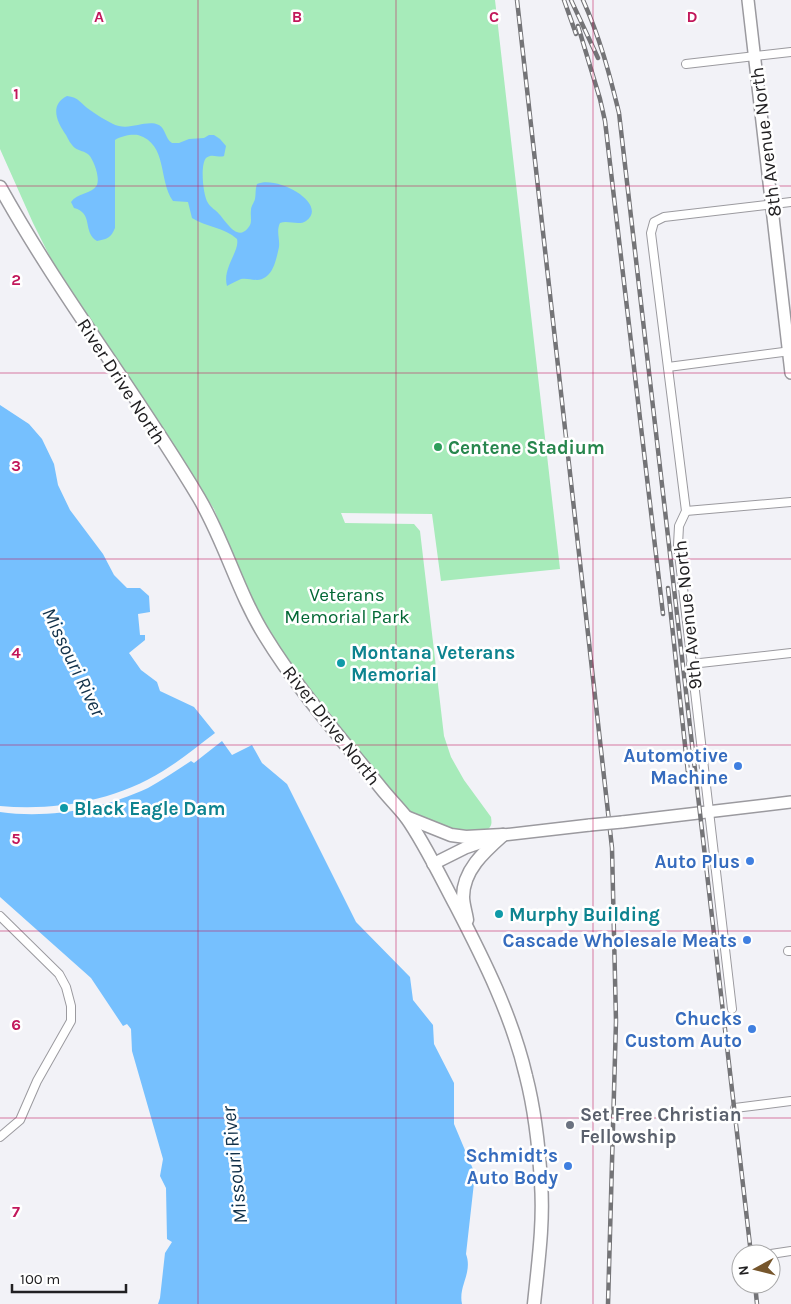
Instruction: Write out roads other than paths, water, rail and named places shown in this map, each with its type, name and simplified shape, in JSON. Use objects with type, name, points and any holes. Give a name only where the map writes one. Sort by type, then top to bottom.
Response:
[{"type":"main road","name":"River Drive North","points":[[0,187],[45,262],[197,495],[212,523],[249,608],[264,635],[302,689],[406,817],[469,931],[506,1014],[526,1075],[533,1109],[541,1185],[541,1224],[534,1304]]},
{"type":"main road","points":[[406,817],[452,835],[466,837],[503,835]]},
{"type":"main road","points":[[469,931],[463,896],[471,868],[482,853],[503,835]]},
{"type":"street","name":"8th Avenue North","points":[[748,0],[790,351],[791,373]]},
{"type":"street","points":[[686,64],[791,52]]},
{"type":"street","points":[[772,204],[791,202]]},
{"type":"street","name":"9th Avenue North","points":[[732,1009],[678,546],[679,526],[686,511],[651,233],[654,222],[664,217],[772,204]]},
{"type":"street","points":[[668,367],[790,351]]},
{"type":"street","points":[[686,511],[791,502]]},
{"type":"street","points":[[691,664],[791,653]]},
{"type":"street","points":[[433,864],[465,848],[503,835],[791,802]]},
{"type":"street","points":[[0,916],[59,974],[66,986],[71,1006],[71,1021],[37,1080],[20,1120],[0,1137]]},
{"type":"street","points":[[735,1108],[791,1101]]},
{"type":"water","points":[[67,96],[77,99],[98,116],[119,126],[125,127],[148,123],[159,125],[172,143],[204,138],[209,135],[214,135],[220,139],[226,146],[224,156],[210,156],[206,158],[203,167],[204,188],[209,205],[236,232],[244,232],[250,224],[251,209],[255,199],[257,184],[266,182],[277,184],[298,193],[311,207],[311,214],[303,222],[280,223],[277,258],[267,276],[257,280],[241,279],[227,286],[227,273],[236,249],[237,239],[226,232],[192,218],[188,202],[173,201],[168,193],[161,164],[154,146],[148,140],[138,135],[129,135],[115,140],[115,228],[108,237],[97,241],[90,233],[84,214],[74,208],[71,202],[95,188],[98,178],[91,158],[72,145],[56,114],[58,104]]},
{"type":"water","name":"Missouri River","points":[[0,405],[29,424],[42,439],[54,464],[58,485],[70,510],[103,554],[114,575],[127,588],[140,588],[149,596],[150,612],[138,614],[140,635],[145,635],[145,640],[129,653],[141,670],[157,682],[160,691],[194,707],[215,733],[163,771],[125,790],[105,797],[84,802],[42,807],[0,806]]},
{"type":"water","name":"Missouri River","points":[[222,741],[232,755],[252,745],[262,763],[287,784],[356,922],[410,977],[413,1000],[433,1025],[434,1044],[454,1083],[454,1124],[475,1174],[466,1254],[468,1267],[461,1297],[462,1304],[158,1304],[165,1253],[172,1242],[167,1239],[166,1188],[160,1176],[163,1159],[132,1051],[131,1029],[127,1024],[123,1026],[91,978],[0,897],[0,812],[19,814],[56,813],[113,802],[148,788],[191,761],[194,763]]},
{"type":"railway","points":[[517,0],[612,848],[616,1021],[608,1304]]},
{"type":"railway","points":[[564,0],[576,34]]},
{"type":"railway","points":[[571,0],[598,58]]},
{"type":"railway","points":[[583,0],[604,55],[619,113],[750,1244]]},
{"type":"railway","points":[[578,26],[605,121],[663,614]]},
{"type":"railway","points":[[668,588],[689,782]]},
{"type":"railway","points":[[756,1294],[757,1304]]},
{"type":"place","name":"Centene Stadium","points":[[438,447]]},
{"type":"place","name":"Montana Veterans Memorial","points":[[341,663]]},
{"type":"place","name":"Automotive Machine","points":[[738,766]]},
{"type":"place","name":"Black Eagle Dam","points":[[64,808]]},
{"type":"place","name":"Auto Plus","points":[[750,861]]},
{"type":"place","name":"Murphy Building","points":[[499,914]]},
{"type":"place","name":"Cascade Wholesale Meats","points":[[747,940]]},
{"type":"place","name":"Chucks Custom Auto","points":[[752,1029]]},
{"type":"place","name":"Set Free Christian Fellowship","points":[[570,1125]]},
{"type":"place","name":"Schmidt’s Auto Body","points":[[568,1166]]},
{"type":"park label","name":"Veterans Memorial Park","points":[[347,605]]}]
